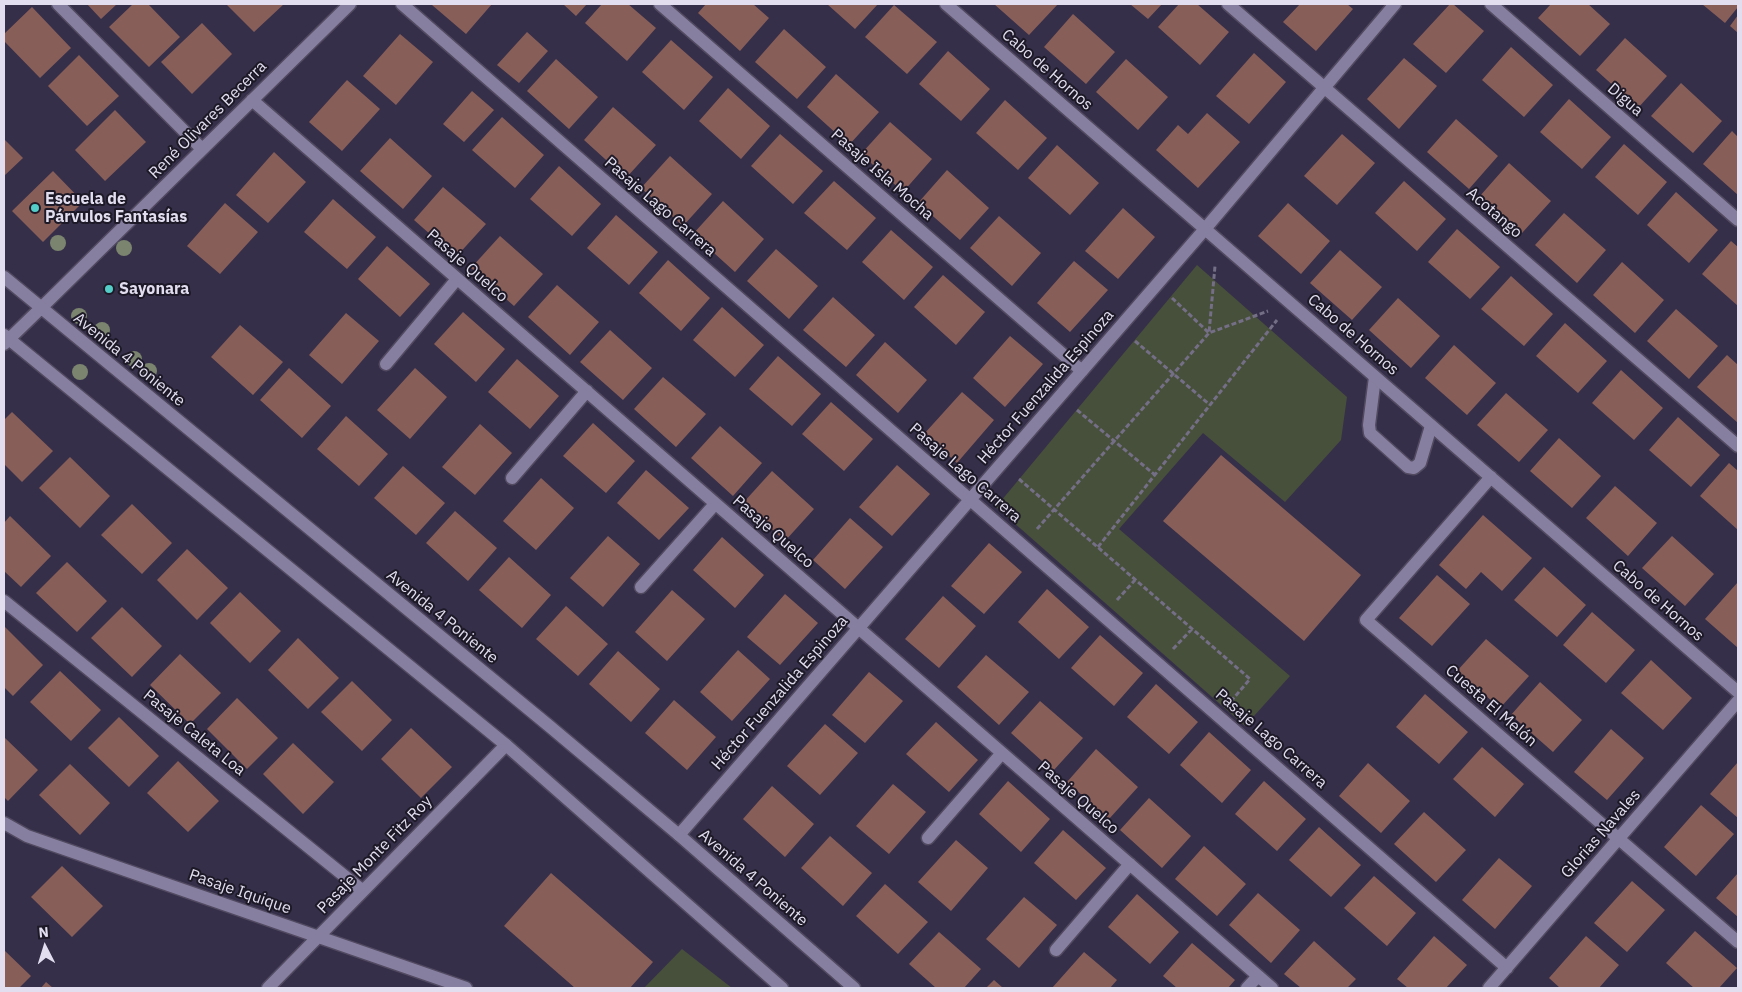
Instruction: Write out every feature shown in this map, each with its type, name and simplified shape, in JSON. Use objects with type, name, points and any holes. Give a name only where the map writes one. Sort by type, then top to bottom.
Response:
[{"type":"street","points":[[58,4],[202,149]]},
{"type":"street","name":"René Olivares Becerra","points":[[5,340],[41,308],[350,4]]},
{"type":"street","name":"Pasaje Lago Carrera","points":[[402,4],[1507,968]]},
{"type":"street","name":"Pasaje Isla Mocha","points":[[660,4],[1082,370]]},
{"type":"street","name":"Cabo de Hornos","points":[[946,4],[1738,692]]},
{"type":"street","name":"Acotango","points":[[1228,4],[1738,446]]},
{"type":"street","name":"Héctor Fuenzalida Espinoza","points":[[679,835],[1205,229],[1395,4]]},
{"type":"street","name":"Digua","points":[[1491,4],[1738,220]]},
{"type":"street","name":"Pasaje Quelco","points":[[252,100],[1272,988]]},
{"type":"street","name":"Avenida 4 Poniente","points":[[4,277],[548,725],[679,835],[854,988]]},
{"type":"street","points":[[386,364],[457,279]]},
{"type":"street","points":[[5,340],[506,745],[782,988]]},
{"type":"street","points":[[1376,377],[1369,424],[1370,433],[1408,467],[1414,468],[1420,463],[1431,426]]},
{"type":"street","points":[[512,478],[587,391]]},
{"type":"street","name":"Cuesta El Melón","points":[[1491,477],[1366,620],[1738,942]]},
{"type":"street","points":[[641,587],[716,504]]},
{"type":"street","name":"Pasaje Caleta Loa","points":[[4,601],[363,891]]},
{"type":"street","name":"Glorias Navales","points":[[1489,988],[1619,839],[1734,715],[1738,701]]},
{"type":"street","name":"Pasaje Monte Fitz Roy","points":[[268,988],[506,745]]},
{"type":"street","points":[[928,838],[1002,753]]},
{"type":"street","name":"Pasaje Iquique","points":[[4,823],[27,836],[466,988]]},
{"type":"street","points":[[1056,950],[1130,864]]},
{"type":"street","points":[[1247,988],[1258,976]]},
{"type":"path","points":[[1209,333],[1218,240]]},
{"type":"path","points":[[1157,284],[1209,333]]},
{"type":"path","points":[[1022,544],[1055,510],[1209,333],[1291,303]]},
{"type":"path","points":[[1098,547],[1291,303]]},
{"type":"path","points":[[1119,328],[1210,405]]},
{"type":"path","points":[[1060,396],[1155,475]]},
{"type":"path","points":[[1019,479],[1250,679],[1219,716]]},
{"type":"path","points":[[1103,616],[1136,580]]},
{"type":"path","points":[[1160,665],[1192,629]]},
{"type":"green space","points":[[1197,265],[1347,397],[1341,440],[1285,502],[1203,433],[1119,529],[1290,676],[1245,726],[996,507]]},
{"type":"green space","points":[[682,949],[732,988],[644,988]]},
{"type":"building","points":[[87,4],[117,4],[101,19]]},
{"type":"building","points":[[133,4],[148,4],[180,37],[149,67],[109,27]]},
{"type":"building","points":[[226,4],[284,4],[254,32]]},
{"type":"building","points":[[492,4],[466,34],[432,5]]},
{"type":"building","points":[[563,4],[587,4],[576,16]]},
{"type":"building","points":[[602,4],[628,4],[656,28],[627,61],[585,23]]},
{"type":"building","points":[[706,4],[753,4],[769,18],[740,51],[698,13]]},
{"type":"building","points":[[827,4],[878,4],[855,29]]},
{"type":"building","points":[[994,4],[1058,4],[1029,35]]},
{"type":"building","points":[[1130,4],[1162,4],[1148,19]]},
{"type":"building","points":[[1179,4],[1197,4],[1229,32],[1200,65],[1158,27]]},
{"type":"building","points":[[1300,4],[1347,4],[1353,9],[1316,51],[1283,22]]},
{"type":"building","points":[[1450,4],[1453,4],[1484,31],[1446,73],[1413,44]]},
{"type":"building","points":[[1551,4],[1588,4],[1610,24],[1580,56],[1538,18]]},
{"type":"building","points":[[1702,4],[1738,4],[1738,7],[1725,23]]},
{"type":"building","points":[[894,5],[937,42],[907,74],[865,37]]},
{"type":"building","points":[[32,7],[71,48],[40,78],[4,41],[4,34]]},
{"type":"building","points":[[1073,14],[1115,52],[1086,84],[1044,47]]},
{"type":"building","points":[[1738,15],[1738,33],[1730,26]]},
{"type":"building","points":[[202,23],[232,54],[192,94],[161,62]]},
{"type":"building","points":[[784,29],[826,67],[797,99],[755,62]]},
{"type":"building","points":[[527,32],[548,51],[519,83],[497,65]]},
{"type":"building","points":[[400,34],[433,62],[396,105],[363,76]]},
{"type":"building","points":[[1625,38],[1667,76],[1638,108],[1596,70]]},
{"type":"building","points":[[671,40],[713,77],[684,110],[642,72]]},
{"type":"building","points":[[1511,47],[1553,85],[1524,117],[1482,80]]},
{"type":"building","points":[[948,51],[990,89],[961,121],[919,84]]},
{"type":"building","points":[[1254,53],[1286,82],[1249,124],[1216,96]]},
{"type":"building","points":[[79,55],[119,96],[87,126],[48,86]]},
{"type":"building","points":[[1404,58],[1437,86],[1399,129],[1367,99]]},
{"type":"building","points":[[556,59],[598,97],[569,129],[527,91]]},
{"type":"building","points":[[1126,59],[1168,97],[1138,130],[1096,92]]},
{"type":"building","points":[[836,74],[879,112],[849,145],[807,107]]},
{"type":"building","points":[[347,80],[380,109],[342,151],[309,122]]},
{"type":"building","points":[[1681,83],[1722,121],[1693,153],[1651,116]]},
{"type":"building","points":[[728,88],[770,126],[741,159],[699,121]]},
{"type":"building","points":[[472,91],[494,110],[464,142],[443,124]]},
{"type":"building","points":[[1569,99],[1611,137],[1582,169],[1540,132]]},
{"type":"building","points":[[1005,100],[1047,138],[1018,170],[976,133]]},
{"type":"building","points":[[613,107],[656,145],[626,178],[584,140]]},
{"type":"building","points":[[115,110],[146,142],[105,181],[75,150]]},
{"type":"building","points":[[1207,113],[1240,142],[1198,188],[1156,150],[1178,125],[1188,134]]},
{"type":"building","points":[[502,117],[544,155],[515,188],[472,150]]},
{"type":"building","points":[[1456,119],[1498,156],[1469,189],[1427,152]]},
{"type":"building","points":[[890,122],[932,159],[903,192],[861,154]]},
{"type":"building","points":[[1732,131],[1738,137],[1738,195],[1703,164]]},
{"type":"building","points":[[780,134],[823,171],[793,204],[751,166]]},
{"type":"building","points":[[1342,134],[1375,163],[1337,205],[1304,176]]},
{"type":"building","points":[[390,138],[432,176],[403,209],[360,171]]},
{"type":"building","points":[[4,139],[23,158],[4,176]]},
{"type":"building","points":[[1624,144],[1667,182],[1638,215],[1595,177]]},
{"type":"building","points":[[1057,145],[1099,183],[1070,215],[1028,178]]},
{"type":"building","points":[[274,152],[306,182],[268,223],[236,195]]},
{"type":"building","points":[[670,156],[712,194],[683,226],[641,188]]},
{"type":"building","points":[[1509,163],[1551,201],[1522,233],[1480,196]]},
{"type":"building","points":[[559,166],[601,204],[572,236],[530,199]]},
{"type":"building","points":[[947,170],[989,208],[960,240],[918,203]]},
{"type":"building","points":[[53,171],[83,202],[43,242],[12,211]]},
{"type":"building","points":[[834,181],[876,218],[847,250],[804,213]]},
{"type":"building","points":[[1404,181],[1446,219],[1417,251],[1375,213]]},
{"type":"building","points":[[443,187],[486,224],[456,257],[414,220]]},
{"type":"building","points":[[1676,192],[1718,230],[1689,263],[1647,225]]},
{"type":"building","points":[[333,199],[376,237],[347,269],[304,232]]},
{"type":"building","points":[[723,201],[764,239],[735,272],[693,234]]},
{"type":"building","points":[[225,203],[258,232],[220,274],[187,246]]},
{"type":"building","points":[[1288,203],[1330,241],[1301,274],[1258,236]]},
{"type":"building","points":[[1123,208],[1155,237],[1118,279],[1085,251]]},
{"type":"building","points":[[1564,213],[1606,250],[1577,283],[1535,245]]},
{"type":"building","points":[[616,215],[658,252],[629,285],[587,248]]},
{"type":"building","points":[[999,216],[1041,253],[1012,286],[970,248]]},
{"type":"building","points":[[1457,229],[1500,267],[1470,299],[1428,262]]},
{"type":"building","points":[[891,230],[933,267],[904,300],[862,262]]},
{"type":"building","points":[[500,236],[543,274],[514,306],[471,268]]},
{"type":"building","points":[[1731,241],[1738,247],[1738,306],[1702,274]]},
{"type":"building","points":[[387,246],[430,284],[400,317],[358,279]]},
{"type":"building","points":[[776,249],[818,286],[789,319],[747,281]]},
{"type":"building","points":[[1340,250],[1382,287],[1352,320],[1310,283]]},
{"type":"building","points":[[668,260],[710,298],[681,331],[639,293]]},
{"type":"building","points":[[1074,261],[1108,290],[1070,332],[1037,303]]},
{"type":"building","points":[[1622,262],[1664,300],[1635,333],[1593,295]]},
{"type":"building","points":[[943,275],[985,312],[956,345],[914,307]]},
{"type":"building","points":[[1511,276],[1553,314],[1524,346],[1481,309]]},
{"type":"building","points":[[557,285],[599,322],[570,355],[528,317]]},
{"type":"building","points":[[833,297],[875,335],[846,367],[803,330]]},
{"type":"building","points":[[1398,298],[1440,336],[1411,368],[1369,330]]},
{"type":"building","points":[[722,307],[764,345],[735,377],[693,340]]},
{"type":"building","points":[[1676,309],[1718,346],[1689,379],[1647,341]]},
{"type":"building","points":[[463,312],[505,349],[476,382],[434,344]]},
{"type":"building","points":[[346,313],[379,341],[342,384],[309,355]]},
{"type":"building","points":[[1565,323],[1607,361],[1578,393],[1536,356]]},
{"type":"building","points":[[240,325],[283,362],[253,395],[211,357]]},
{"type":"building","points":[[610,330],[652,368],[623,400],[580,362]]},
{"type":"building","points":[[1010,336],[1043,364],[1005,407],[973,378]]},
{"type":"building","points":[[885,342],[927,380],[898,413],[856,375]]},
{"type":"building","points":[[1454,345],[1496,383],[1467,415],[1425,378]]},
{"type":"building","points":[[1727,355],[1738,365],[1738,423],[1697,387]]},
{"type":"building","points":[[778,356],[821,394],[792,426],[749,389]]},
{"type":"building","points":[[517,359],[559,396],[530,429],[488,392]]},
{"type":"building","points":[[289,368],[331,406],[302,438],[260,400]]},
{"type":"building","points":[[415,368],[447,397],[410,439],[377,410]]},
{"type":"building","points":[[1621,370],[1663,408],[1634,440],[1592,403]]},
{"type":"building","points":[[663,377],[706,414],[676,447],[634,409]]},
{"type":"building","points":[[962,392],[994,420],[957,463],[924,434]]},
{"type":"building","points":[[1506,393],[1548,430],[1519,462],[1477,425]]},
{"type":"building","points":[[831,402],[873,439],[844,471],[802,434]]},
{"type":"building","points":[[12,412],[53,451],[22,482],[4,464],[4,420]]},
{"type":"building","points":[[346,416],[388,454],[359,486],[317,449]]},
{"type":"building","points":[[1678,417],[1720,455],[1691,487],[1649,450]]},
{"type":"building","points":[[593,423],[635,461],[606,493],[563,456]]},
{"type":"building","points":[[480,424],[512,453],[475,495],[442,467]]},
{"type":"building","points":[[720,426],[762,463],[733,496],[691,458]]},
{"type":"building","points":[[1559,438],[1601,476],[1572,508],[1530,471]]},
{"type":"building","points":[[1221,455],[1361,575],[1304,641],[1163,521]]},
{"type":"building","points":[[70,457],[110,496],[80,528],[39,488]]},
{"type":"building","points":[[1729,463],[1738,471],[1738,530],[1700,496]]},
{"type":"building","points":[[897,465],[930,494],[892,536],[859,507]]},
{"type":"building","points":[[403,466],[445,503],[416,535],[374,498]]},
{"type":"building","points":[[646,470],[689,508],[659,540],[617,503]]},
{"type":"building","points":[[772,471],[814,509],[785,541],[743,503]]},
{"type":"building","points":[[541,478],[574,508],[536,550],[503,521]]},
{"type":"building","points":[[1615,486],[1657,523],[1628,556],[1586,518]]},
{"type":"building","points":[[132,504],[172,543],[142,574],[101,535]]},
{"type":"building","points":[[455,511],[497,548],[468,581],[426,543]]},
{"type":"building","points":[[1483,515],[1532,558],[1502,591],[1481,572],[1466,589],[1439,565]]},
{"type":"building","points":[[10,516],[51,556],[21,587],[4,571],[4,523]]},
{"type":"building","points":[[850,518],[883,547],[845,589],[813,560]]},
{"type":"building","points":[[608,536],[640,564],[603,607],[570,578]]},
{"type":"building","points":[[1672,536],[1714,574],[1685,606],[1642,568]]},
{"type":"building","points":[[722,537],[764,575],[735,608],[693,570]]},
{"type":"building","points":[[989,543],[1022,572],[984,614],[951,586]]},
{"type":"building","points":[[187,549],[228,588],[197,620],[157,580]]},
{"type":"building","points":[[509,557],[551,595],[522,628],[479,590]]},
{"type":"building","points":[[67,562],[107,601],[77,632],[36,593]]},
{"type":"building","points":[[1544,567],[1586,605],[1557,637],[1514,600]]},
{"type":"building","points":[[1437,575],[1470,604],[1432,646],[1399,618]]},
{"type":"building","points":[[1738,582],[1738,648],[1705,619]]},
{"type":"building","points":[[1047,589],[1089,627],[1059,659],[1018,622]]},
{"type":"building","points":[[672,590],[705,619],[667,661],[635,632]]},
{"type":"building","points":[[240,592],[281,631],[250,663],[210,623]]},
{"type":"building","points":[[785,594],[818,623],[780,665],[747,637]]},
{"type":"building","points":[[943,596],[976,626],[939,668],[905,639]]},
{"type":"building","points":[[566,606],[608,644],[578,676],[536,639]]},
{"type":"building","points":[[122,607],[162,646],[132,677],[91,638]]},
{"type":"building","points":[[1592,612],[1635,650],[1606,683],[1563,645]]},
{"type":"building","points":[[4,626],[43,665],[13,696],[4,687]]},
{"type":"building","points":[[1100,635],[1143,673],[1114,706],[1071,668]]},
{"type":"building","points":[[298,638],[339,678],[308,709],[268,670]]},
{"type":"building","points":[[1486,639],[1529,676],[1500,708],[1457,671]]},
{"type":"building","points":[[738,650],[770,679],[732,721],[700,692]]},
{"type":"building","points":[[618,651],[660,689],[631,722],[589,684]]},
{"type":"building","points":[[180,654],[221,693],[190,724],[150,685]]},
{"type":"building","points":[[986,655],[1029,692],[999,725],[957,687]]},
{"type":"building","points":[[1651,660],[1692,698],[1663,730],[1621,693]]},
{"type":"building","points":[[60,671],[101,710],[71,741],[30,702]]},
{"type":"building","points":[[869,672],[903,701],[865,743],[832,715]]},
{"type":"building","points":[[352,681],[392,720],[362,751],[321,712]]},
{"type":"building","points":[[1540,682],[1582,720],[1553,752],[1511,715]]},
{"type":"building","points":[[1156,684],[1198,722],[1169,754],[1127,717]]},
{"type":"building","points":[[1425,694],[1468,732],[1439,764],[1396,727]]},
{"type":"building","points":[[237,698],[278,738],[247,769],[207,729]]},
{"type":"building","points":[[674,700],[716,737],[687,770],[645,733]]},
{"type":"building","points":[[1040,701],[1083,738],[1053,771],[1011,733]]},
{"type":"building","points":[[119,717],[159,756],[129,787],[88,748]]},
{"type":"building","points":[[936,722],[978,760],[949,792],[906,754]]},
{"type":"building","points":[[825,724],[858,753],[820,795],[787,766]]},
{"type":"building","points":[[411,728],[452,767],[421,798],[381,759]]},
{"type":"building","points":[[1611,729],[1644,758],[1607,800],[1574,772]]},
{"type":"building","points":[[1209,732],[1251,770],[1222,803],[1180,765]]},
{"type":"building","points":[[4,737],[38,770],[8,801],[4,797]]},
{"type":"building","points":[[293,743],[334,782],[303,814],[263,774]]},
{"type":"building","points":[[1482,747],[1524,784],[1495,817],[1453,779]]},
{"type":"building","points":[[1096,749],[1138,787],[1109,819],[1067,782]]},
{"type":"building","points":[[178,761],[219,801],[188,832],[147,793]]},
{"type":"building","points":[[1738,762],[1738,818],[1710,794]]},
{"type":"building","points":[[1368,763],[1410,801],[1381,833],[1339,796]]},
{"type":"building","points":[[70,764],[110,803],[80,835],[39,795]]},
{"type":"building","points":[[1008,781],[1050,819],[1021,852],[979,814]]},
{"type":"building","points":[[1264,781],[1306,819],[1277,851],[1235,814]]},
{"type":"building","points":[[893,784],[926,812],[889,854],[856,826]]},
{"type":"building","points":[[772,786],[814,824],[785,857],[743,819]]},
{"type":"building","points":[[1149,798],[1191,836],[1162,868],[1120,830]]},
{"type":"building","points":[[1701,805],[1734,834],[1696,876],[1664,847]]},
{"type":"building","points":[[1424,812],[1466,850],[1436,882],[1394,844]]},
{"type":"building","points":[[1319,827],[1361,865],[1331,897],[1289,860]]},
{"type":"building","points":[[1063,830],[1106,868],[1076,900],[1034,863]]},
{"type":"building","points":[[830,836],[872,873],[843,906],[801,868]]},
{"type":"building","points":[[956,840],[988,868],[951,911],[918,882]]},
{"type":"building","points":[[1204,846],[1246,884],[1217,916],[1175,879]]},
{"type":"building","points":[[1499,858],[1532,886],[1495,929],[1462,900]]},
{"type":"building","points":[[62,866],[103,906],[72,937],[31,897]]},
{"type":"building","points":[[551,873],[653,962],[630,988],[575,988],[504,926]]},
{"type":"building","points":[[1738,873],[1738,917],[1716,898]]},
{"type":"building","points":[[1374,876],[1416,913],[1387,946],[1344,908]]},
{"type":"building","points":[[1632,881],[1665,910],[1627,952],[1594,923]]},
{"type":"building","points":[[885,884],[928,922],[898,954],[856,916]]},
{"type":"building","points":[[1258,893],[1300,930],[1271,963],[1229,925]]},
{"type":"building","points":[[1137,894],[1179,932],[1150,964],[1108,927]]},
{"type":"building","points":[[1024,897],[1057,925],[1019,968],[986,939]]},
{"type":"building","points":[[1695,931],[1737,968],[1719,988],[1694,988],[1666,963]]},
{"type":"building","points":[[939,932],[981,969],[964,988],[936,988],[909,964]]},
{"type":"building","points":[[1434,936],[1467,965],[1446,988],[1408,988],[1397,979]]},
{"type":"building","points":[[1586,936],[1619,965],[1599,988],[1560,988],[1549,978]]},
{"type":"building","points":[[1314,941],[1356,979],[1347,988],[1301,988],[1284,974]]},
{"type":"building","points":[[1192,943],[1235,980],[1228,988],[1177,988],[1163,976]]},
{"type":"building","points":[[4,950],[31,976],[19,988],[4,988]]},
{"type":"building","points":[[1084,952],[1117,980],[1110,988],[1052,988]]},
{"type":"building","points":[[994,980],[1003,988],[986,988]]},
{"type":"building","points":[[46,982],[53,988],[41,988]]},
{"type":"place","name":"Escuela de Párvulos Fantasías","points":[[35,208]]},
{"type":"place","name":"Sayonara","points":[[109,289]]}]
